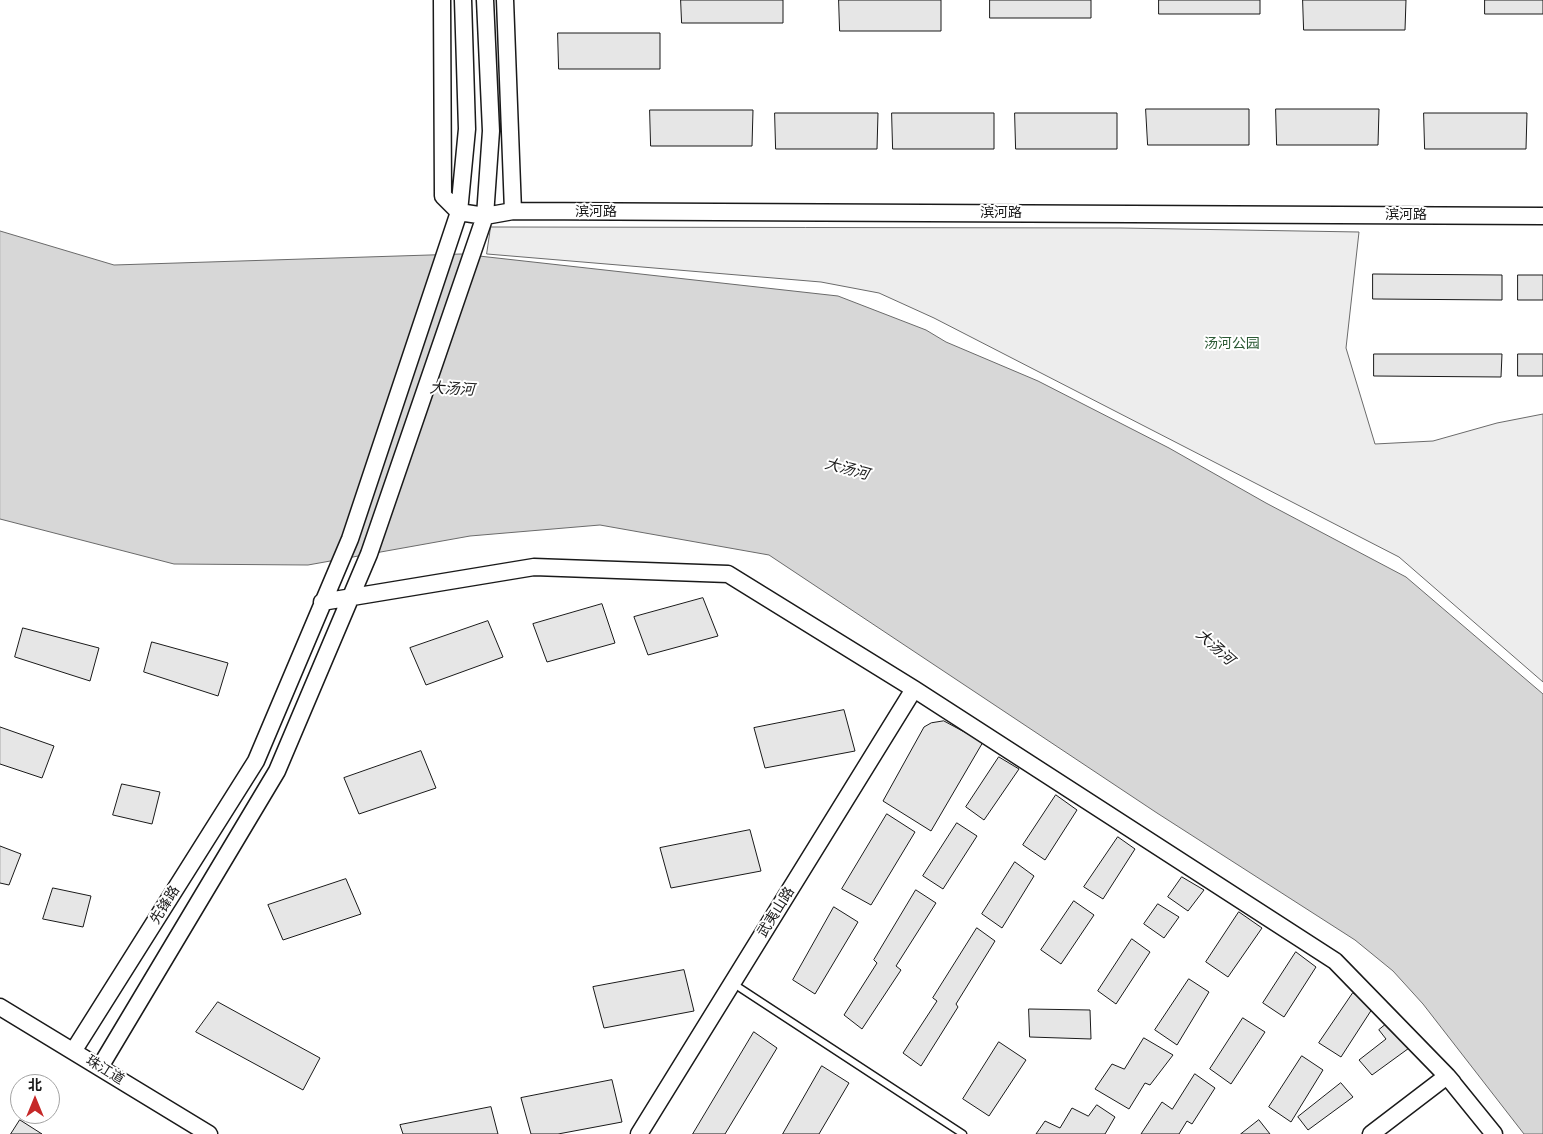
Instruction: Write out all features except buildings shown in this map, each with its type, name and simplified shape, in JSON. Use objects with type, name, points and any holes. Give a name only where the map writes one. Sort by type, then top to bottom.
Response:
[{"type":"street","points":[[442,0],[443,196],[459,212]]},
{"type":"street","name":"先锋路","points":[[74,1050],[256,761],[350,539],[459,212],[467,129],[463,0]]},
{"type":"street","points":[[100,1067],[277,772],[369,554],[485,216],[491,132],[486,0]]},
{"type":"street","points":[[505,0],[512,211]]},
{"type":"street","name":"滨河路","points":[[459,212],[485,216],[512,211],[1543,216]]},
{"type":"street","points":[[322,602],[350,599],[534,567],[728,574],[914,690],[1335,961],[1447,1076],[1494,1134]]},
{"type":"street","name":"武夷山路","points":[[639,1134],[914,690]]},
{"type":"street","name":"珠江道","points":[[0,1007],[74,1050],[209,1134]]},
{"type":"street","points":[[1371,1134],[1447,1076]]},
{"type":"lane","points":[[740,988],[963,1134]]},
{"type":"shaded area","name":"汤河公园","points":[[491,227],[1121,228],[1359,232],[1346,348],[1375,444],[1433,441],[1497,423],[1543,414],[1543,682],[1399,557],[934,318],[879,293],[821,282],[487,254]]},
{"type":"water","name":"大汤河","points":[[0,231],[114,265],[461,254],[838,296],[926,330],[946,342],[1038,381],[1169,448],[1266,503],[1406,577],[1543,694],[1543,1134],[1524,1134],[1423,1004],[1393,971],[1355,940],[1157,813],[769,555],[600,525],[470,536],[308,565],[174,564],[0,519]]}]
